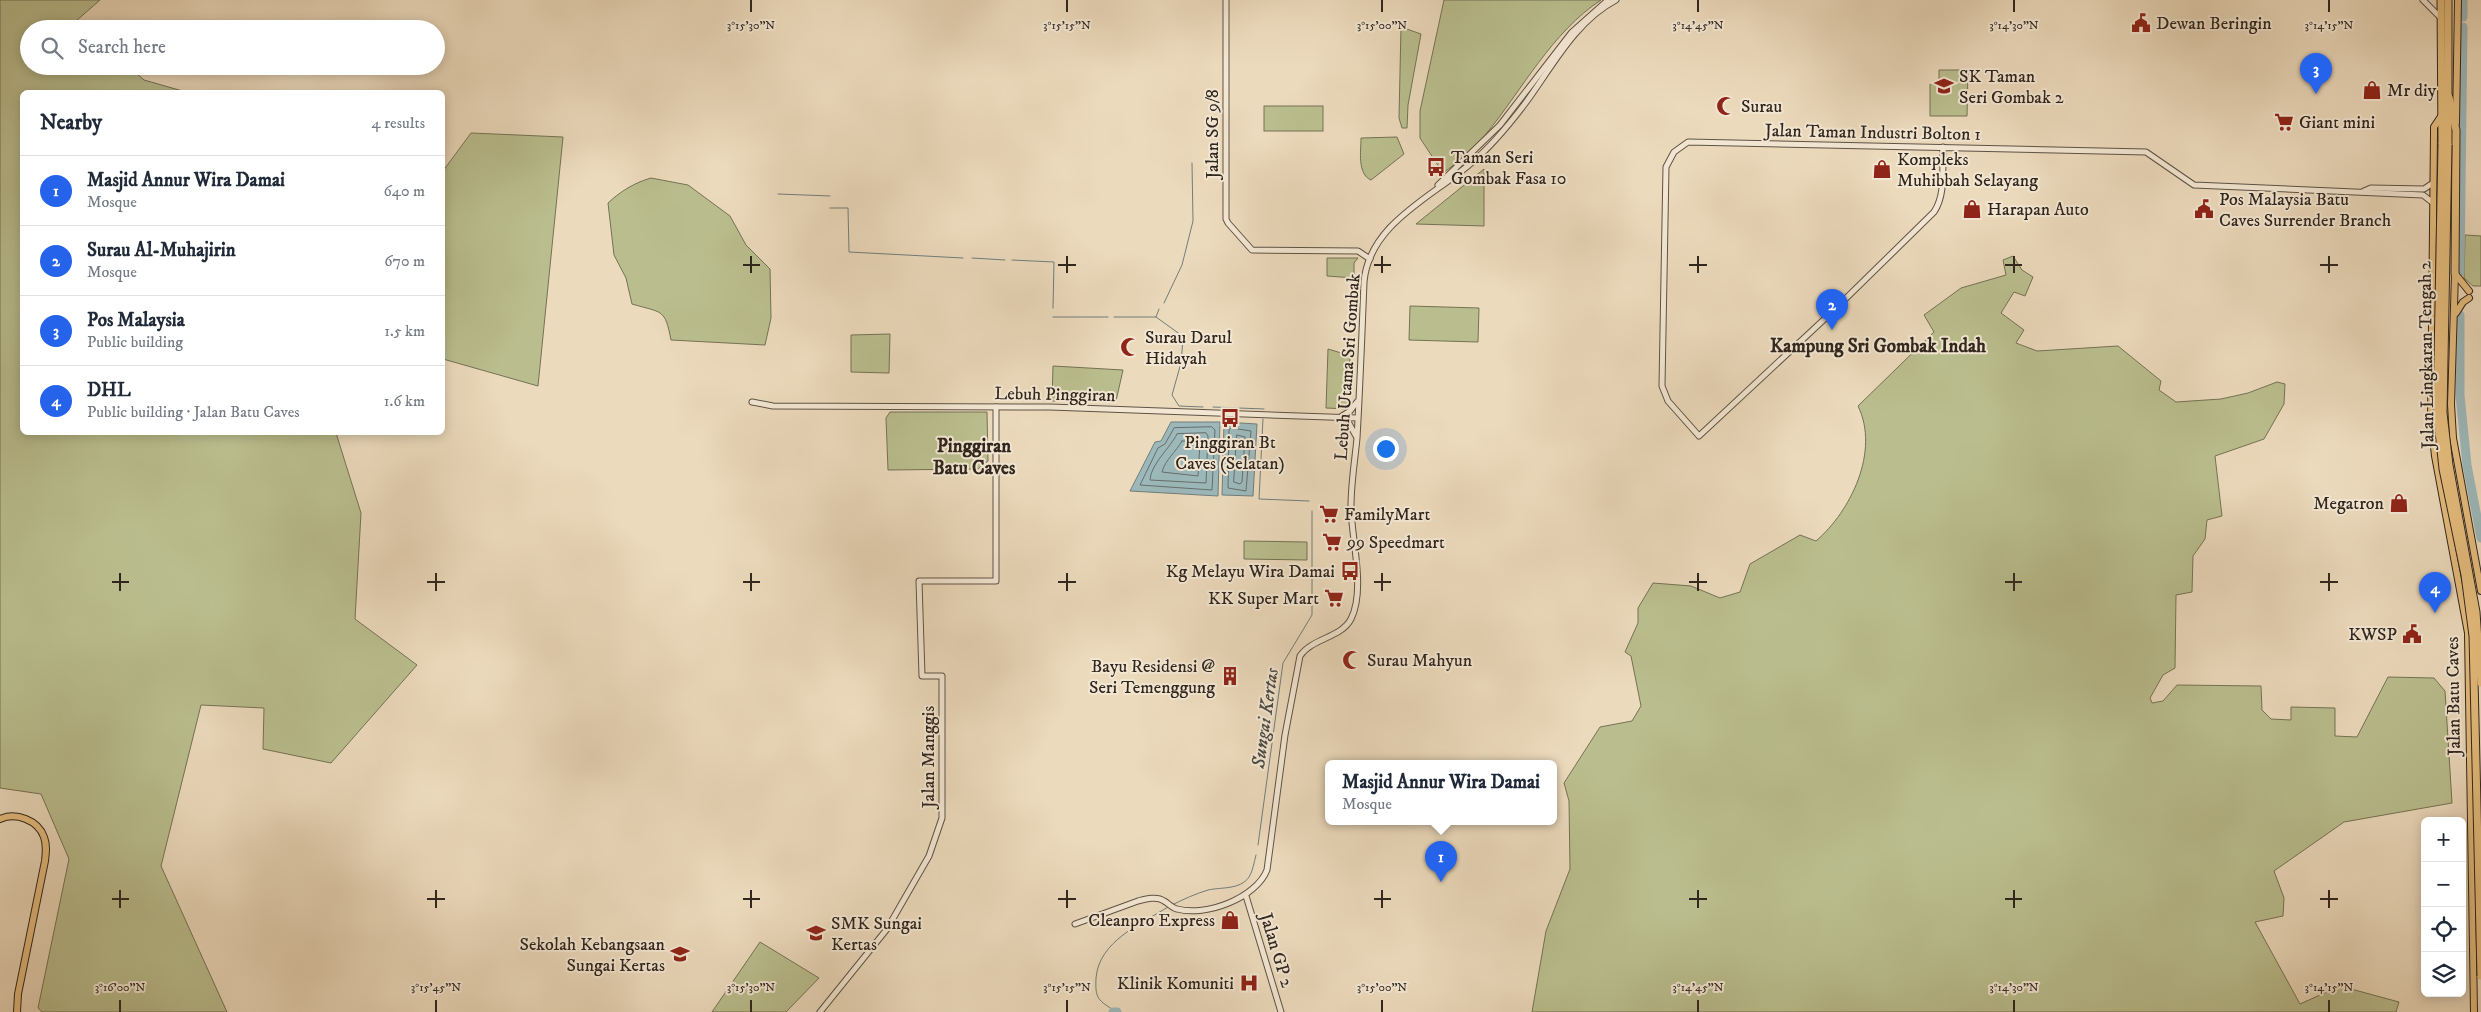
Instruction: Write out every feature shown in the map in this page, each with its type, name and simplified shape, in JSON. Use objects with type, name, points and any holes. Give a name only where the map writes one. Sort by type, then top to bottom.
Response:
[{"type":"highway","name":"Jalan Lingkaran Tengah 2","points":[[2441,0],[2442,115],[2445,144],[2443,413],[2449,465],[2475,603],[2481,684]]},
{"type":"highway","name":"Jalan Lingkaran Tengah 2","points":[[2448,0],[2449,97],[2445,144],[2437,413],[2443,469],[2465,575],[2473,636],[2481,976]]},
{"type":"highway","points":[[2449,97],[2456,130],[2455,274]]},
{"type":"main road","points":[[2456,130],[2458,0]]},
{"type":"main road","name":"Jalan Batu Caves","points":[[2442,115],[2434,127],[2431,405],[2434,447],[2468,633],[2474,1012]]},
{"type":"main road","points":[[2455,274],[2469,294],[2455,315]]},
{"type":"main road","points":[[2455,274],[2451,404],[2453,438],[2481,591]]},
{"type":"main road","points":[[2431,329],[2435,322],[2443,319],[2452,322],[2454,327]]},
{"type":"main road","points":[[2469,737],[2473,745],[2481,747]]},
{"type":"main road","points":[[2469,764],[2474,784],[2470,811]]},
{"type":"main road","points":[[2474,784],[2481,780]]},
{"type":"main road","points":[[2474,784],[2481,786]]},
{"type":"main road","points":[[0,819],[14,816],[36,824],[42,830],[46,846],[45,861],[18,994],[18,1012]]},
{"type":"street","name":"Jalan SG 9/8","points":[[1226,0],[1226,219],[1252,250],[1358,251],[1370,259]]},
{"type":"street","name":"Lebuh Utama Sri Gombak","points":[[1430,194],[1494,132],[1572,32],[1587,16],[1608,0]]},
{"type":"street","name":"Lebuh Utama Sri Gombak","points":[[1246,896],[1259,883],[1267,870],[1282,755],[1300,656],[1308,646],[1344,627],[1352,617],[1357,570],[1351,506],[1357,438],[1364,282],[1370,259],[1398,219],[1453,179],[1484,152],[1514,118],[1580,29],[1600,10],[1616,0]]},
{"type":"street","points":[[2423,0],[2441,19]]},
{"type":"street","name":"Jalan Taman Industri Bolton 1","points":[[1943,147],[1942,193],[1940,203],[1934,212],[1831,313],[1699,436],[1668,401],[1662,386],[1666,167],[1674,152],[1688,142],[1943,147],[2146,152],[2194,185],[2423,195],[2432,202]]},
{"type":"street","name":"Jalan Taman Industri Bolton 1","points":[[2363,191],[2371,188],[2424,189],[2433,184]]},
{"type":"street","points":[[1357,438],[1349,424],[1342,417],[1350,411],[1358,400]]},
{"type":"street","name":"Lebuh Pinggiran","points":[[752,402],[773,406],[996,407],[1357,418]]},
{"type":"street","name":"Jalan Manggis","points":[[820,1012],[887,930],[929,856],[942,818],[942,676],[922,676],[919,581],[996,581],[996,407]]},
{"type":"street","points":[[1075,924],[1138,901],[1159,898],[1174,908],[1205,909],[1231,903],[1246,896]]},
{"type":"street","name":"Jalan GP 2","points":[[1246,896],[1281,1012]]},
{"type":"green space","points":[[0,0],[100,0],[77,20],[20,20],[20,75],[138,75],[144,80],[179,90],[20,90],[20,435],[337,435],[361,513],[355,619],[417,665],[331,763],[263,749],[264,708],[201,705],[161,866],[227,1012],[42,1012],[38,1008],[69,859],[41,794],[0,788]]},
{"type":"green space","points":[[1444,0],[1601,0],[1567,28],[1539,62],[1481,140],[1443,173],[1420,138],[1420,111]]},
{"type":"green space","points":[[1401,27],[1421,34],[1408,105],[1407,128],[1402,128],[1399,118]]},
{"type":"green space","points":[[1939,70],[1968,70],[1967,116],[1930,116],[1930,84],[1939,83]]},
{"type":"green space","points":[[1264,106],[1323,106],[1323,131],[1264,131]]},
{"type":"green space","points":[[471,133],[563,137],[538,386],[445,360],[445,168]]},
{"type":"green space","points":[[1397,137],[1404,154],[1371,180],[1362,168],[1361,138]]},
{"type":"green space","points":[[1484,169],[1484,226],[1416,224]]},
{"type":"green space","points":[[651,178],[688,185],[730,216],[746,245],[770,269],[771,318],[765,345],[671,340],[667,322],[661,313],[632,304],[626,278],[614,255],[608,203],[628,188]]},
{"type":"green space","points":[[2465,235],[2481,236],[2481,286],[2473,286],[2464,278]]},
{"type":"green space","points":[[2013,256],[2022,270],[2033,277],[2025,296],[2014,292],[2001,313],[2024,330],[2016,343],[2037,351],[2118,346],[2161,381],[2159,390],[2176,402],[2221,399],[2248,393],[2277,382],[2285,384],[2284,404],[2264,439],[2215,456],[2222,516],[2207,520],[2205,539],[2193,556],[2192,592],[2176,595],[2175,668],[2163,675],[2150,698],[2152,703],[2163,701],[2177,685],[2261,686],[2262,710],[2271,719],[2291,720],[2291,707],[2335,708],[2335,736],[2357,737],[2388,677],[2434,678],[2445,691],[2452,803],[2344,822],[2274,871],[2284,898],[2283,916],[2255,922],[2300,1004],[2340,986],[2399,1002],[2396,1012],[1532,1012],[1546,931],[1570,869],[1569,801],[1564,783],[1600,727],[1632,721],[1641,706],[1631,656],[1625,652],[1638,623],[1638,608],[1653,583],[1691,586],[1720,598],[1740,592],[1750,564],[1800,535],[1816,541],[1840,514],[1850,497],[1864,461],[1866,442],[1864,423],[1858,406],[1934,332],[1924,315],[1961,288],[2006,275],[2003,260]]},
{"type":"green space","points":[[1327,258],[1358,258],[1354,263],[1354,278],[1327,276]]},
{"type":"green space","points":[[1410,306],[1479,308],[1478,342],[1409,340]]},
{"type":"green space","points":[[890,334],[889,373],[851,372],[851,335]]},
{"type":"green space","points":[[1328,349],[1348,355],[1350,359],[1348,409],[1326,408]]},
{"type":"green space","points":[[1053,366],[1123,370],[1116,401],[1052,401]]},
{"type":"green space","points":[[890,412],[987,412],[988,461],[978,469],[888,470],[886,418]]},
{"type":"green space","points":[[1244,541],[1307,542],[1307,560],[1244,559]]},
{"type":"green space","points":[[760,942],[819,978],[786,1012],[712,1012]]},
{"type":"water","points":[[1171,422],[1220,422],[1218,496],[1130,491],[1155,442],[1161,441]]},
{"type":"water","points":[[1224,422],[1257,424],[1253,496],[1222,495]]},
{"type":"waterway","points":[[2463,0],[2463,17]]},
{"type":"waterway","points":[[2460,272],[2463,27]]},
{"type":"waterway","points":[[1164,303],[1182,265],[1193,221],[1192,163]]},
{"type":"waterway","name":"Sungai Kertas","points":[[778,194],[830,196]]},
{"type":"waterway","name":"Sungai Kertas","points":[[830,208],[848,208],[849,252],[963,258]]},
{"type":"waterway","points":[[972,258],[1005,260]]},
{"type":"waterway","name":"Sungai Kertas","points":[[1012,260],[1054,262],[1053,308]]},
{"type":"waterway","points":[[1156,317],[1159,309]]},
{"type":"waterway","points":[[2460,315],[2460,395],[2467,465],[2481,538]]},
{"type":"waterway","name":"Sungai Kertas","points":[[1053,317],[1108,317]]},
{"type":"waterway","name":"Sungai Kertas","points":[[1114,317],[1156,317],[1181,335],[1183,339],[1181,363],[1172,395],[1179,406],[1203,407]]},
{"type":"waterway","name":"Sungai Kertas","points":[[1213,407],[1264,409]]},
{"type":"waterway","name":"Sungai Kertas","points":[[1263,419],[1259,499],[1309,501]]},
{"type":"waterway","name":"Sungai Kertas","points":[[1258,845],[1283,663],[1312,615],[1312,511]]},
{"type":"waterway","name":"Sungai Kertas","points":[[1172,905],[1208,890],[1241,884],[1249,877],[1256,855]]},
{"type":"waterway","name":"Sungai Kertas","points":[[1115,1011],[1101,1001],[1097,995],[1096,978],[1099,965],[1105,954],[1123,935],[1168,907]]},
{"type":"place","name":"Dewan Beringin","points":[[2141,23]]},
{"type":"place","name":"SK Taman Seri Gombak 2","points":[[1944,86]]},
{"type":"place","name":"Mr diy","points":[[2372,90]]},
{"type":"place","name":"Pos Malaysia","points":[[2316,94]]},
{"type":"place","name":"Surau","points":[[1726,106]]},
{"type":"place","name":"Giant mini","points":[[2284,122]]},
{"type":"place","name":"Taman Seri Gombak Fasa 10","points":[[1436,167]]},
{"type":"place","name":"Kompleks Muhibbah Selayang","points":[[1882,169]]},
{"type":"place","name":"Harapan Auto","points":[[1972,209]]},
{"type":"place","name":"Pos Malaysia Batu Caves Surrender Branch","points":[[2204,209]]},
{"type":"place","name":"Surau Al-Muhajirin","points":[[1832,330]]},
{"type":"place","name":"Surau Darul Hidayah","points":[[1130,347]]},
{"type":"place","name":"Pinggiran Bt Caves (Selatan)","points":[[1230,418]]},
{"type":"place","name":"Megatron","points":[[2399,503]]},
{"type":"place","name":"FamilyMart","points":[[1329,514]]},
{"type":"place","name":"99 Speedmart","points":[[1332,542]]},
{"type":"place","name":"Kg Melayu Wira Damai","points":[[1350,571]]},
{"type":"place","name":"KK Super Mart","points":[[1334,598]]},
{"type":"place","name":"DHL","points":[[2435,613]]},
{"type":"place","name":"KWSP","points":[[2412,634]]},
{"type":"place","name":"Surau Mahyun","points":[[1352,660]]},
{"type":"place","name":"Bayu Residensi @ Seri Temenggung","points":[[1230,676]]},
{"type":"place","name":"Masjid Annur Wira Damai","points":[[1441,882]]},
{"type":"place","name":"Cleanpro Express","points":[[1230,920]]},
{"type":"place","name":"SMK Sungai Kertas","points":[[816,933]]},
{"type":"place","name":"Sekolah Kebangsaan Sungai Kertas","points":[[680,954]]},
{"type":"place","name":"Klinik Komuniti","points":[[1249,983]]},
{"type":"district","name":"Kampung Sri Gombak Indah","points":[[1878,345]]},
{"type":"district","name":"Pinggiran Batu Caves","points":[[974,456]]}]
